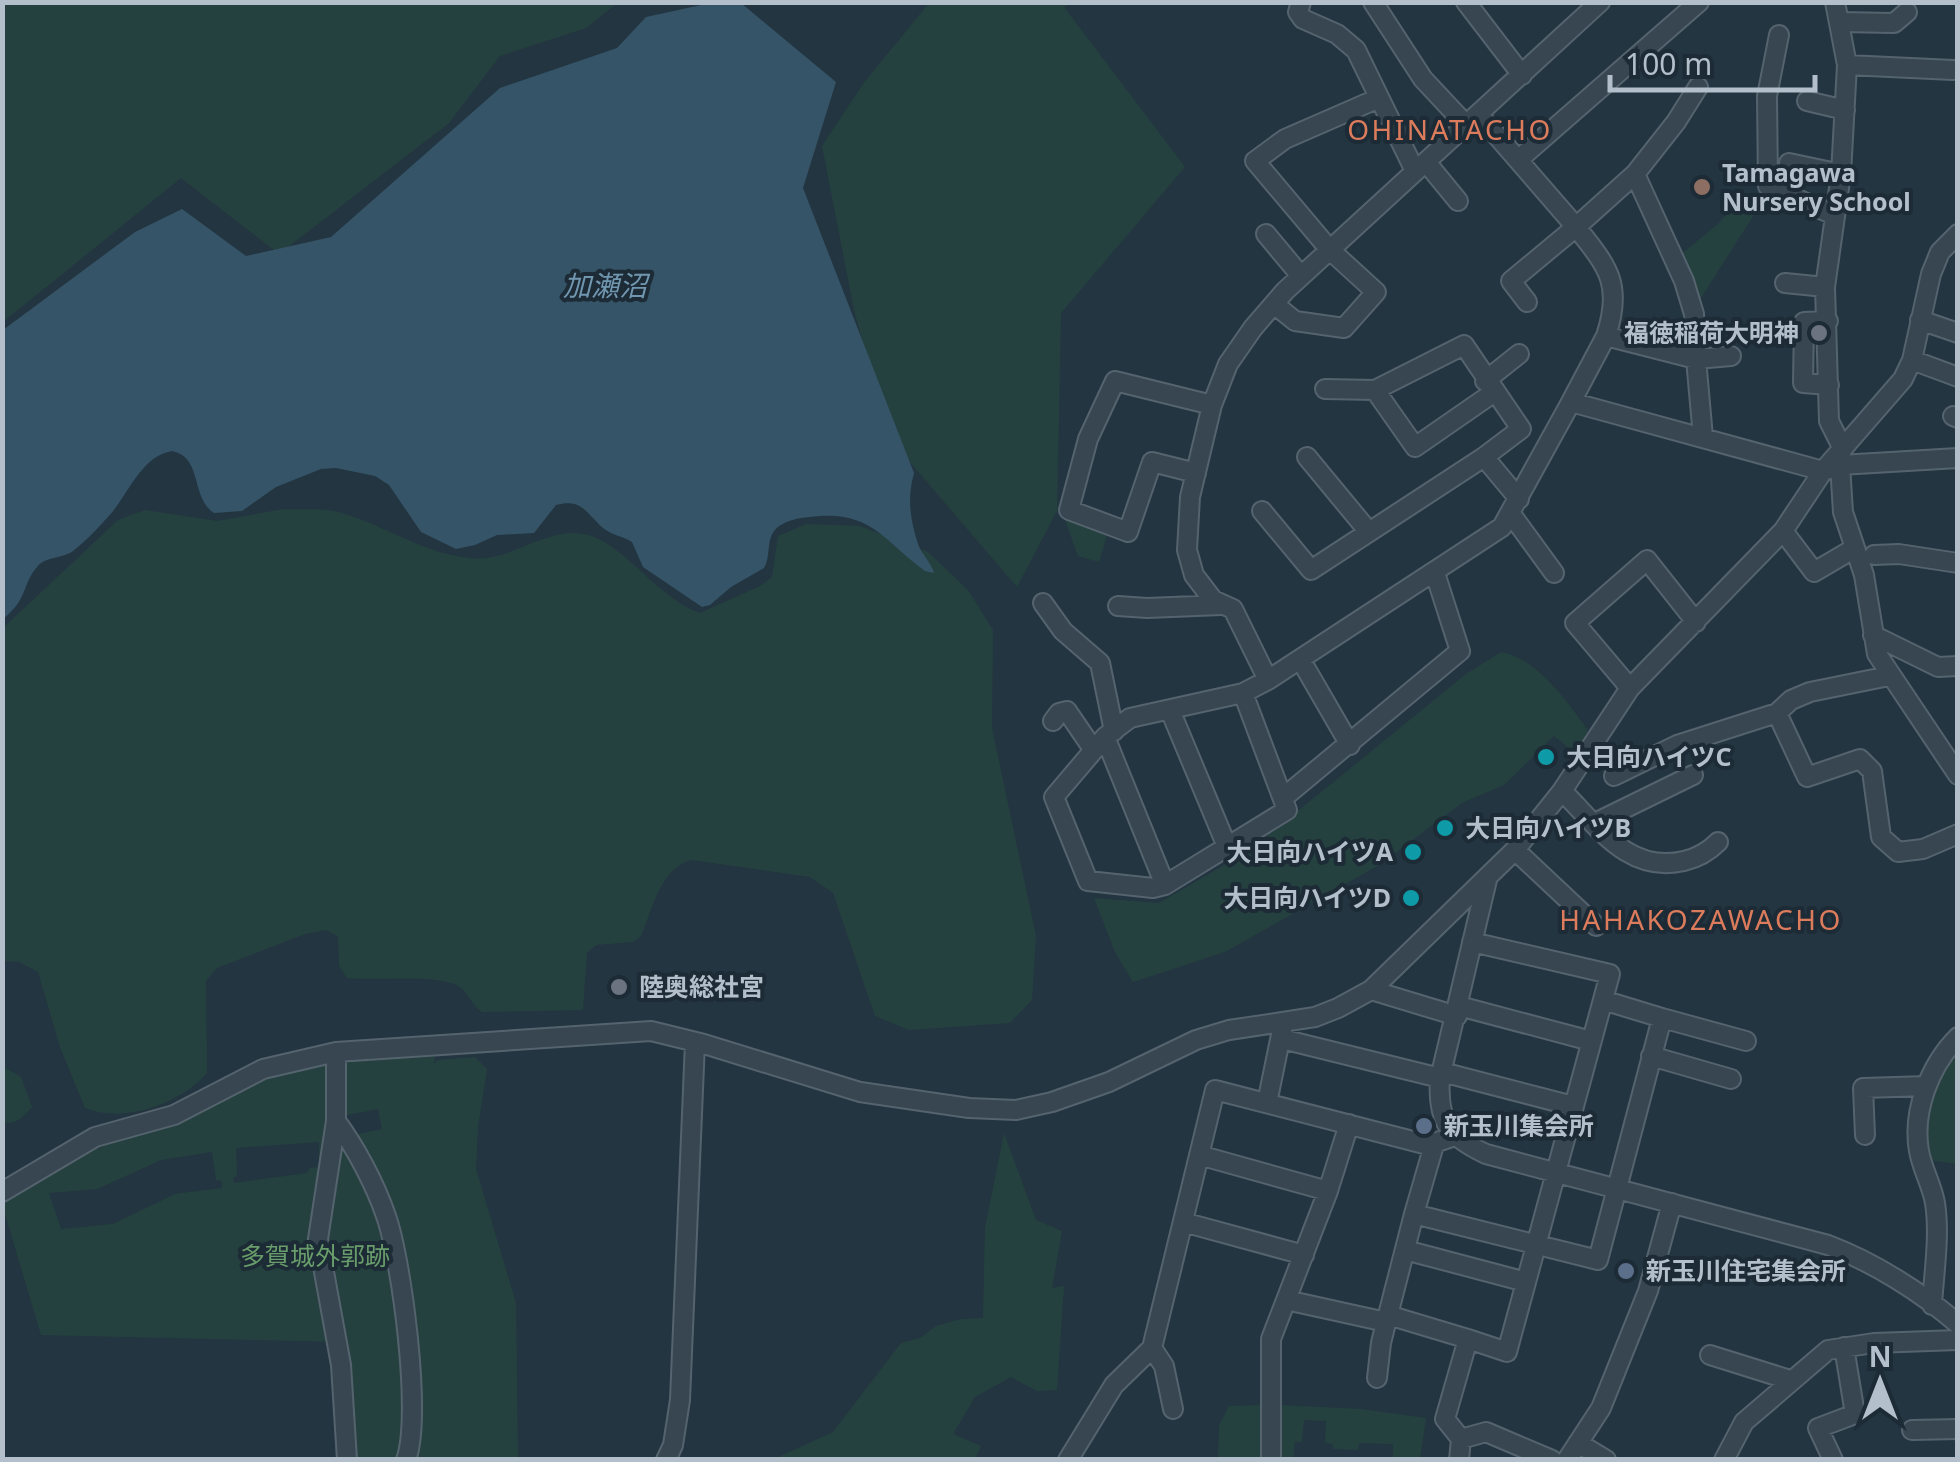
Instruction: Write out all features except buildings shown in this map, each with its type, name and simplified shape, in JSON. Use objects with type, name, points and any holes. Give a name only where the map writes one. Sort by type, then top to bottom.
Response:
[{"type":"street","points":[[1301,2],[1298,12],[1304,19],[1337,34],[1356,50],[1420,167],[1458,201]]},
{"type":"street","points":[[1243,693],[1287,810],[1165,885],[1153,888],[1088,882],[1054,797],[1104,739],[1130,718],[1243,693],[1268,680],[1502,527],[1606,336],[1614,310],[1608,267],[1518,160],[1423,79],[1373,2]]},
{"type":"street","points":[[1466,2],[1522,74]]},
{"type":"street","points":[[1268,680],[1233,609],[1213,600],[1194,575],[1188,550],[1190,497],[1212,405],[1228,364],[1301,276],[1600,2]]},
{"type":"street","points":[[1518,160],[1698,2]]},
{"type":"street","points":[[1835,2],[1847,65],[1841,174],[1826,287],[1829,420],[1843,512],[1864,575],[1877,654],[1958,775]]},
{"type":"street","points":[[1840,22],[1894,23],[1907,12]]},
{"type":"street","points":[[1779,35],[1766,96],[1768,186],[1834,216]]},
{"type":"street","points":[[1847,65],[1953,70]]},
{"type":"street","points":[[1527,302],[1512,281],[1636,174],[1698,87]]},
{"type":"street","points":[[1274,304],[1294,321],[1344,328],[1376,292],[1330,250],[1255,161],[1285,139],[1379,98]]},
{"type":"street","points":[[1807,101],[1845,110]]},
{"type":"street","points":[[1788,163],[1841,174]]},
{"type":"street","points":[[1636,174],[1684,281],[1694,314],[1702,438]]},
{"type":"street","points":[[1266,234],[1301,276]]},
{"type":"street","points":[[1282,1031],[1371,990],[1515,850],[1562,792],[1630,688],[1782,531],[1904,379],[1940,252],[1958,234]]},
{"type":"street","points":[[1786,283],[1826,287]]},
{"type":"street","points":[[1920,320],[1958,333]]},
{"type":"street","points":[[1828,321],[1804,322],[1802,384],[1828,385]]},
{"type":"street","points":[[1606,336],[1696,359],[1731,356]]},
{"type":"street","points":[[1262,511],[1311,570],[1521,429],[1464,345],[1375,390],[1325,389]]},
{"type":"street","points":[[1375,390],[1415,447],[1489,387],[1519,354]]},
{"type":"street","points":[[1912,360],[1958,377]]},
{"type":"street","points":[[1196,472],[1152,462],[1128,532],[1069,510],[1088,439],[1115,380],[1212,405]]},
{"type":"street","points":[[1571,402],[1702,438],[1835,461],[1958,458]]},
{"type":"street","points":[[1307,457],[1369,532]]},
{"type":"street","points":[[1484,457],[1554,573]]},
{"type":"street","points":[[1782,531],[1814,572],[1855,548]]},
{"type":"street","points":[[1874,555],[1899,554],[1958,563]]},
{"type":"street","points":[[1630,688],[1574,623],[1647,560],[1696,622]]},
{"type":"street","points":[[1283,798],[1460,651],[1435,573]]},
{"type":"street","points":[[1044,604],[1063,630],[1100,662],[1104,739],[1165,885]]},
{"type":"street","points":[[1118,606],[1221,604]]},
{"type":"street","points":[[1872,635],[1938,668],[1958,666]]},
{"type":"street","points":[[1306,669],[1350,744]]},
{"type":"street","points":[[1614,776],[1677,745],[1777,713],[1791,700],[1810,692],[1889,676]]},
{"type":"street","points":[[1170,710],[1228,848]]},
{"type":"street","points":[[1053,721],[1067,711],[1104,739]]},
{"type":"street","points":[[1777,713],[1807,777],[1860,759],[1866,762],[1872,771],[1881,837],[1898,852],[1922,849],[1958,834]]},
{"type":"street","points":[[1595,823],[1693,775]]},
{"type":"street","points":[[1562,792],[1621,851],[1648,864],[1691,859],[1718,842]]},
{"type":"street","points":[[1515,850],[1596,926]]},
{"type":"street","points":[[1664,864],[1664,884]]},
{"type":"street","points":[[1487,879],[1441,1075],[1442,1116],[1455,1136],[1486,1154],[1846,1252],[1944,1306],[1958,1324]]},
{"type":"street","points":[[1286,1300],[1387,1318],[1507,1352],[1610,974],[1472,942]]},
{"type":"street","points":[[1371,990],[1591,1040]]},
{"type":"street","points":[[1603,1000],[1746,1042]]},
{"type":"street","points":[[1414,1214],[1598,1260],[1662,1018]]},
{"type":"street","points":[[2,1192],[95,1136],[174,1115],[263,1069],[336,1052],[622,1032],[651,1032],[695,1042],[860,1092],[969,1108],[1016,1110],[1109,1082],[1196,1040],[1229,1030],[1282,1031],[1573,1106]]},
{"type":"street","points":[[1267,1103],[1282,1031]]},
{"type":"street","points":[[1944,1306],[1936,1206],[1918,1150],[1922,1098],[1944,1050],[1958,1037]]},
{"type":"street","points":[[666,1460],[673,1445],[680,1400],[695,1042]]},
{"type":"street","points":[[336,1052],[336,1121],[318,1239],[341,1366],[347,1460]]},
{"type":"street","points":[[1651,1056],[1731,1078]]},
{"type":"street","points":[[1864,1136],[1863,1088],[1927,1086]]},
{"type":"street","points":[[1068,1460],[1114,1386],[1152,1348],[1215,1090],[1434,1145],[1455,1136]]},
{"type":"street","points":[[336,1121],[380,1199],[392,1240],[411,1379],[413,1428],[406,1460]]},
{"type":"street","points":[[1271,1460],[1272,1339],[1328,1190],[1348,1124]]},
{"type":"street","points":[[1377,1378],[1387,1318],[1434,1145]]},
{"type":"street","points":[[1199,1155],[1328,1190]]},
{"type":"street","points":[[1567,1460],[1600,1408],[1648,1291],[1672,1203]]},
{"type":"street","points":[[1183,1222],[1304,1255]]},
{"type":"street","points":[[1405,1250],[1526,1282]]},
{"type":"street","points":[[1460,1460],[1461,1439],[1445,1419],[1468,1339]]},
{"type":"street","points":[[1724,1460],[1744,1422],[1828,1350],[1874,1343],[1958,1340]]},
{"type":"street","points":[[1152,1348],[1164,1366],[1172,1409]]},
{"type":"street","points":[[1833,1460],[1818,1428],[1855,1414],[1844,1348]]},
{"type":"street","points":[[1710,1355],[1790,1380]]},
{"type":"street","points":[[1912,1430],[1958,1429]]},
{"type":"street","points":[[1461,1439],[1486,1432],[1552,1460]]},
{"type":"street","points":[[1578,1443],[1606,1460]]},
{"type":"green space","points":[[3,3],[617,3],[586,28],[500,56],[449,123],[279,254],[181,178],[3,322]]},
{"type":"green space","points":[[929,3],[1072,3],[1064,7],[1185,167],[1061,313],[1057,511],[1017,587],[890,439],[854,310],[822,146],[863,84]]},
{"type":"green space","points":[[1747,193],[1762,202],[1699,301],[1680,255],[1718,224]]},
{"type":"green space","points":[[284,509],[338,512],[435,550],[469,558],[501,555],[563,534],[594,537],[620,553],[671,597],[700,613],[772,577],[778,536],[806,524],[860,526],[928,552],[968,590],[993,630],[992,728],[1036,936],[1032,1000],[1010,1023],[909,1030],[875,1016],[833,893],[810,877],[692,860],[681,864],[665,880],[641,936],[633,942],[596,945],[587,953],[583,1010],[482,1012],[452,983],[347,978],[339,966],[338,936],[326,930],[305,934],[217,968],[206,981],[207,1073],[196,1084],[167,1102],[133,1112],[116,1114],[85,1108],[60,1047],[38,972],[19,962],[3,961],[3,628],[118,520],[145,510],[217,521]]},
{"type":"green space","points":[[1064,517],[1108,532],[1099,562],[1078,556]]},
{"type":"green space","points":[[1501,652],[1539,672],[1588,730],[1576,754],[1554,736],[1504,785],[1462,803],[1379,865],[1225,952],[1133,982],[1115,952],[1094,898],[1159,903],[1250,850],[1466,674]]},
{"type":"green space","points":[[1957,1046],[1957,1164],[1929,1160],[1926,1129],[1935,1086]]},
{"type":"green space","name":"多賀城外郭跡","points":[[435,1057],[434,1064],[438,1060],[475,1057],[487,1069],[476,1169],[516,1303],[518,1459],[355,1459],[345,1342],[41,1335],[2,1204],[96,1149],[175,1124],[266,1077],[331,1059]],"holes":[[[378,1109],[382,1129],[353,1135],[342,1116]],[[319,1142],[319,1167],[310,1168],[307,1173],[234,1183],[236,1148]],[[212,1152],[216,1180],[222,1181],[222,1188],[175,1194],[113,1224],[61,1229],[49,1193],[97,1189],[161,1160]]]},
{"type":"green space","points":[[2,1066],[21,1077],[32,1107],[11,1123],[3,1122]]},
{"type":"green space","points":[[1004,1133],[1036,1220],[1062,1231],[1052,1288],[1064,1286],[1057,1390],[1037,1391],[1011,1377],[975,1397],[953,1434],[981,1446],[975,1459],[774,1459],[833,1432],[901,1343],[920,1338],[936,1326],[983,1318],[985,1228]]},
{"type":"green space","points":[[1265,1405],[1266,1459],[1218,1460],[1219,1425],[1229,1406]]},
{"type":"green space","points":[[1280,1405],[1361,1409],[1426,1418],[1420,1459],[1393,1459],[1393,1444],[1359,1443],[1358,1450],[1333,1449],[1333,1444],[1325,1443],[1326,1421],[1304,1420],[1302,1442],[1295,1442],[1293,1459],[1277,1460]]},
{"type":"water","name":"加瀬沼","points":[[715,2],[741,3],[836,82],[803,188],[914,473],[910,500],[913,526],[934,573],[925,571],[861,522],[830,516],[800,518],[785,522],[774,531],[764,568],[702,607],[643,567],[632,542],[606,530],[578,505],[556,505],[534,533],[497,535],[456,549],[421,532],[389,485],[375,476],[336,468],[321,469],[276,487],[242,511],[214,513],[202,497],[188,461],[172,451],[161,454],[143,469],[114,510],[69,554],[37,567],[17,605],[3,619],[3,330],[135,232],[182,209],[246,256],[331,237],[500,88],[617,48],[646,17]]},
{"type":"place","name":"Tamagawa Nursery School","points":[[1702,187]]},
{"type":"place","name":"福徳稲荷大明神","points":[[1819,333]]},
{"type":"place","name":"大日向ハイツC","points":[[1546,757]]},
{"type":"place","name":"大日向ハイツB","points":[[1445,828]]},
{"type":"place","name":"大日向ハイツA","points":[[1413,852]]},
{"type":"place","name":"大日向ハイツD","points":[[1411,898]]},
{"type":"place","name":"陸奥総社宮","points":[[619,987]]},
{"type":"place","name":"新玉川集会所","points":[[1424,1126]]},
{"type":"place","name":"新玉川住宅集会所","points":[[1626,1271]]},
{"type":"district","name":"OHINATACHO","points":[[1450,130]]},
{"type":"district","name":"HAHAKOZAWACHO","points":[[1701,920]]}]
